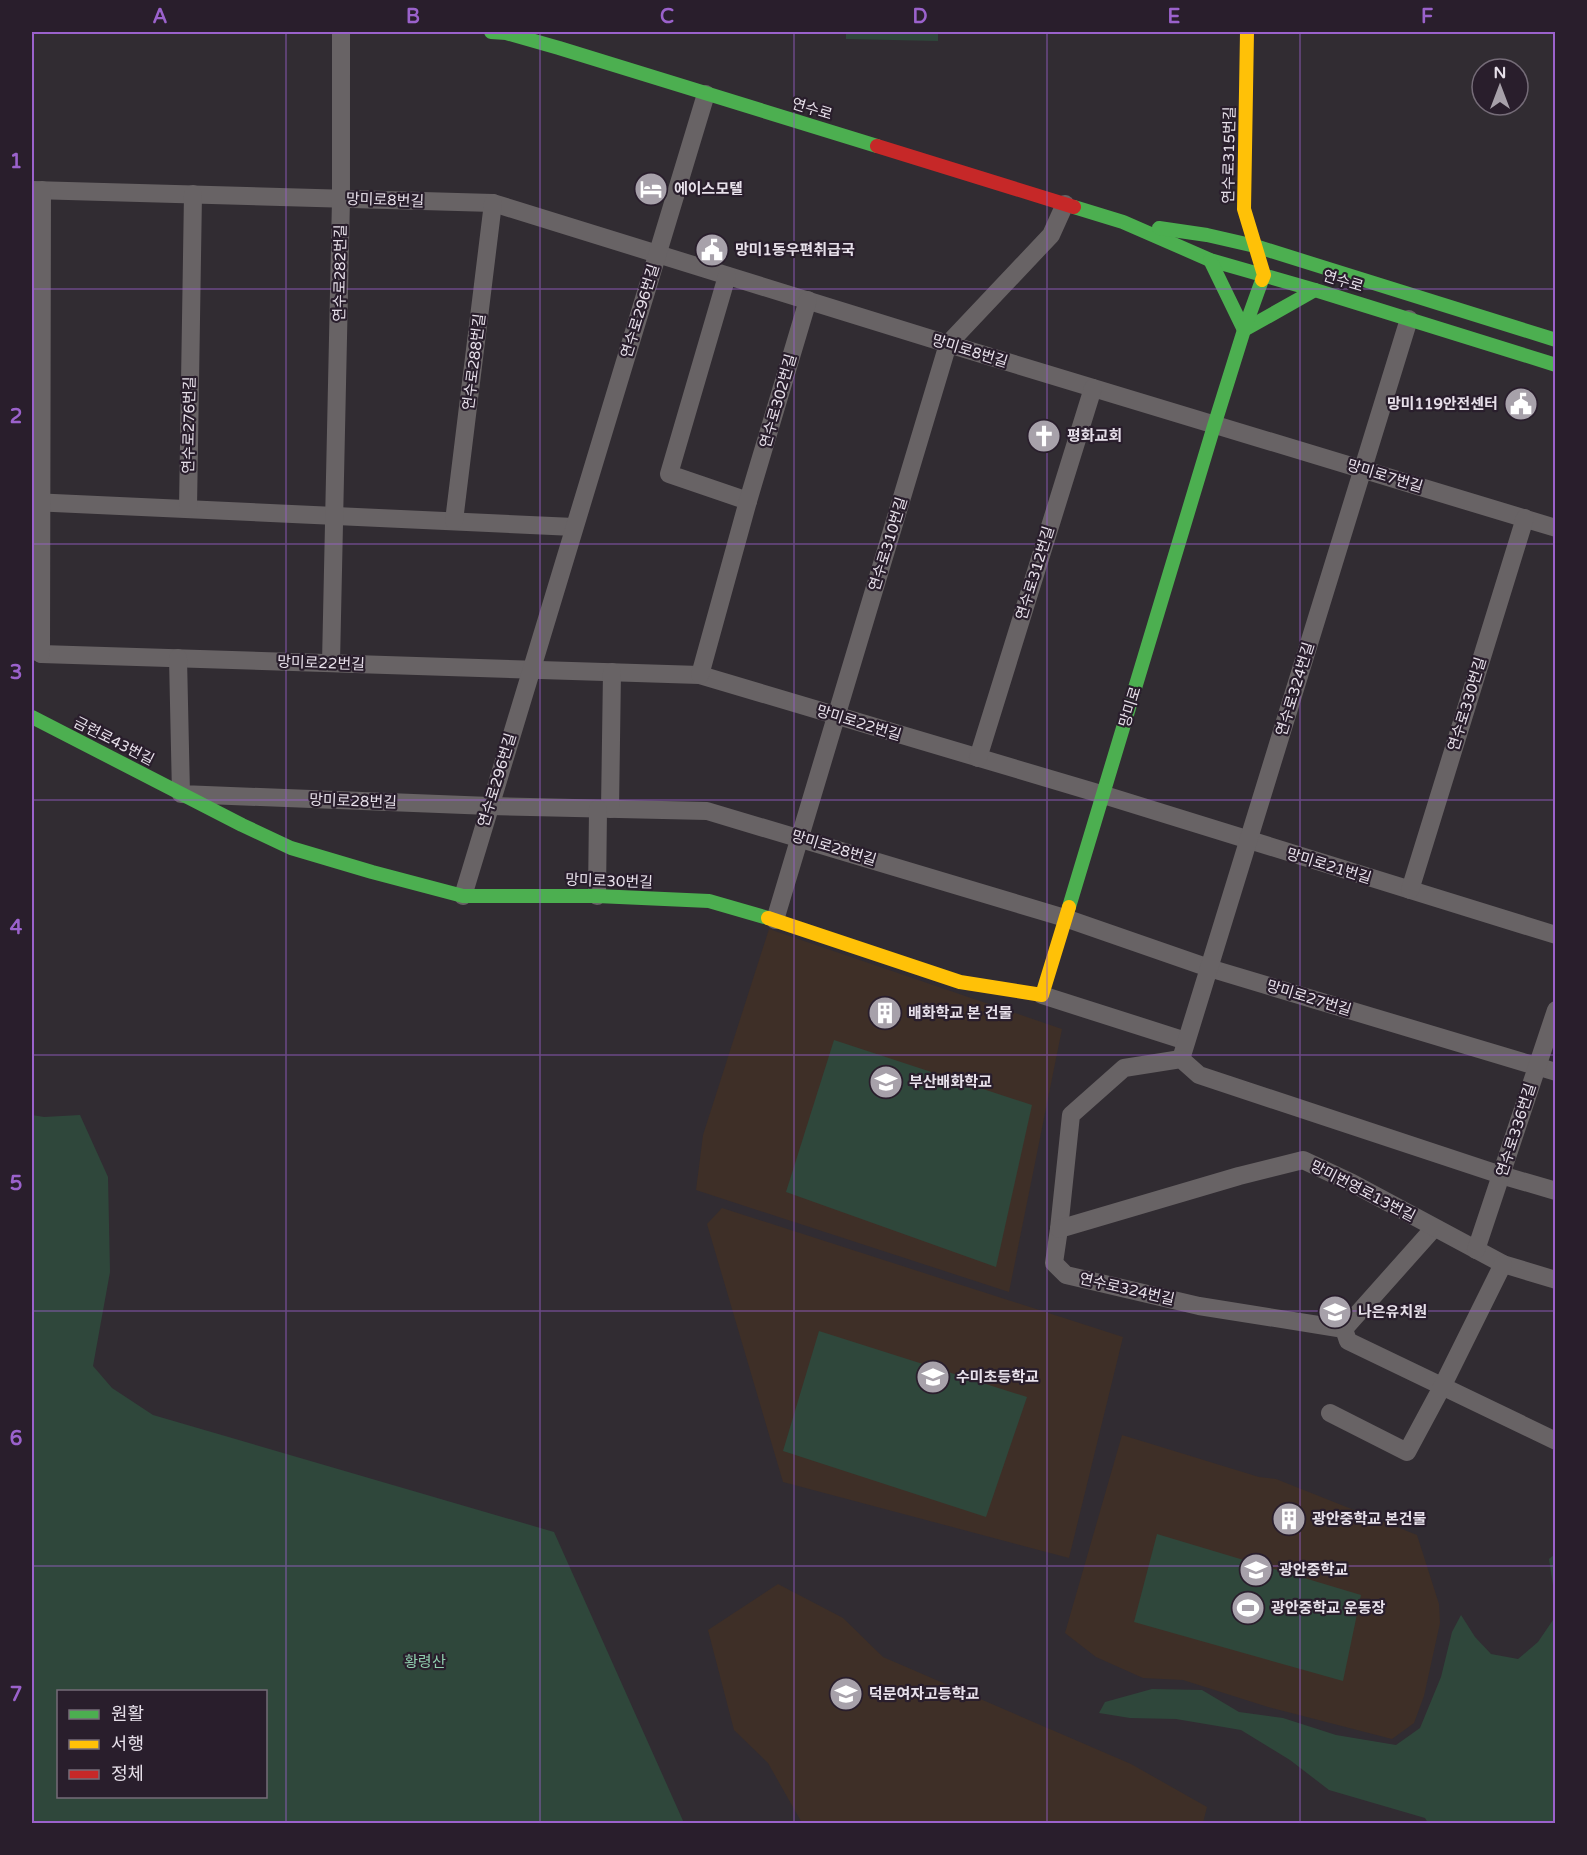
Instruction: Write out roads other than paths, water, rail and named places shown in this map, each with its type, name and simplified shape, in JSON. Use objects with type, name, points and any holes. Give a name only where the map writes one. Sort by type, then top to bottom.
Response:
[{"type":"street","name":"연수로282번길","points":[[331,663],[341,199],[341,32]]},
{"type":"street","name":"연수로","points":[[501,32],[559,40],[706,94],[1123,222],[1210,260],[1556,365]]},
{"type":"street","name":"연수로315번길","points":[[1247,32],[1244,209],[1264,276]]},
{"type":"street","name":"연수로296번길","points":[[462,896],[706,94]]},
{"type":"street","name":"망미로8번길","points":[[37,190],[494,203],[1214,426]]},
{"type":"street","points":[[36,652],[37,190]]},
{"type":"street","name":"연수로276번길","points":[[188,508],[193,194]]},
{"type":"street","name":"연수로288번길","points":[[454,521],[494,203]]},
{"type":"street","name":"연수로310번길","points":[[775,920],[948,344],[1052,235],[1065,204]]},
{"type":"street","name":"연수로","points":[[1123,222],[1207,235],[1255,246],[1556,340]]},
{"type":"street","points":[[1210,260],[1244,330],[1315,290]]},
{"type":"street","points":[[727,276],[669,474],[748,501]]},
{"type":"street","name":"망미로","points":[[1042,995],[1214,426],[1244,330],[1264,276]]},
{"type":"street","name":"연수로302번길","points":[[700,675],[748,501],[808,300]]},
{"type":"street","name":"연수로324번길","points":[[1344,1329],[1199,1306],[1066,1275],[1054,1263],[1071,1115],[1124,1068],[1181,1059],[1409,319]]},
{"type":"street","name":"연수로312번길","points":[[978,758],[1092,388]]},
{"type":"street","name":"망미로7번길","points":[[1214,426],[1556,528]]},
{"type":"street","points":[[36,502],[574,527]]},
{"type":"street","name":"연수로330번길","points":[[1410,890],[1525,518]]},
{"type":"street","name":"망미로22번길","points":[[36,652],[700,675],[1104,795]]},
{"type":"street","points":[[178,658],[181,794]]},
{"type":"street","points":[[597,896],[612,672]]},
{"type":"street","name":"금련로43번길","points":[[32,717],[181,794]]},
{"type":"street","name":"망미로28번길","points":[[181,794],[490,806],[706,811],[1065,918]]},
{"type":"street","name":"망미로30번길","points":[[181,794],[291,848],[462,896],[597,896],[709,901],[775,920],[960,982],[1042,995]]},
{"type":"street","name":"망미로21번길","points":[[1104,795],[1556,935]]},
{"type":"street","name":"망미로27번길","points":[[1065,918],[1209,968],[1556,1072]]},
{"type":"street","points":[[1042,995],[1186,1041]]},
{"type":"street","name":"연수로336번길","points":[[1476,1250],[1556,1010]]},
{"type":"street","points":[[1181,1059],[1199,1075],[1556,1191]]},
{"type":"street","name":"망미번영로13번길","points":[[1059,1229],[1239,1176],[1303,1160],[1352,1183],[1503,1264],[1556,1280]]},
{"type":"street","points":[[1434,1228],[1344,1329],[1348,1341],[1556,1441]]},
{"type":"street","points":[[1330,1413],[1407,1452],[1503,1264]]},
{"type":"place","name":"에이스모텔","points":[[651,189]]},
{"type":"place","name":"망미1동우편취급국","points":[[712,250]]},
{"type":"place","name":"망미119안전센터","points":[[1521,404]]},
{"type":"place","name":"평화교회","points":[[1044,436]]},
{"type":"place","name":"배화학교 본 건물","points":[[885,1013]]},
{"type":"place","name":"부산배화학교","points":[[886,1082]]},
{"type":"place","name":"나은유치원","points":[[1335,1312]]},
{"type":"place","name":"수미초등학교","points":[[933,1377]]},
{"type":"place","name":"광안중학교 본건물","points":[[1289,1519]]},
{"type":"place","name":"광안중학교","points":[[1256,1570]]},
{"type":"place","name":"광안중학교 운동장","points":[[1248,1608]]},
{"type":"place","name":"덕문여자고등학교","points":[[846,1694]]},
{"type":"park label","name":"황령산","points":[[425,1662]]}]
